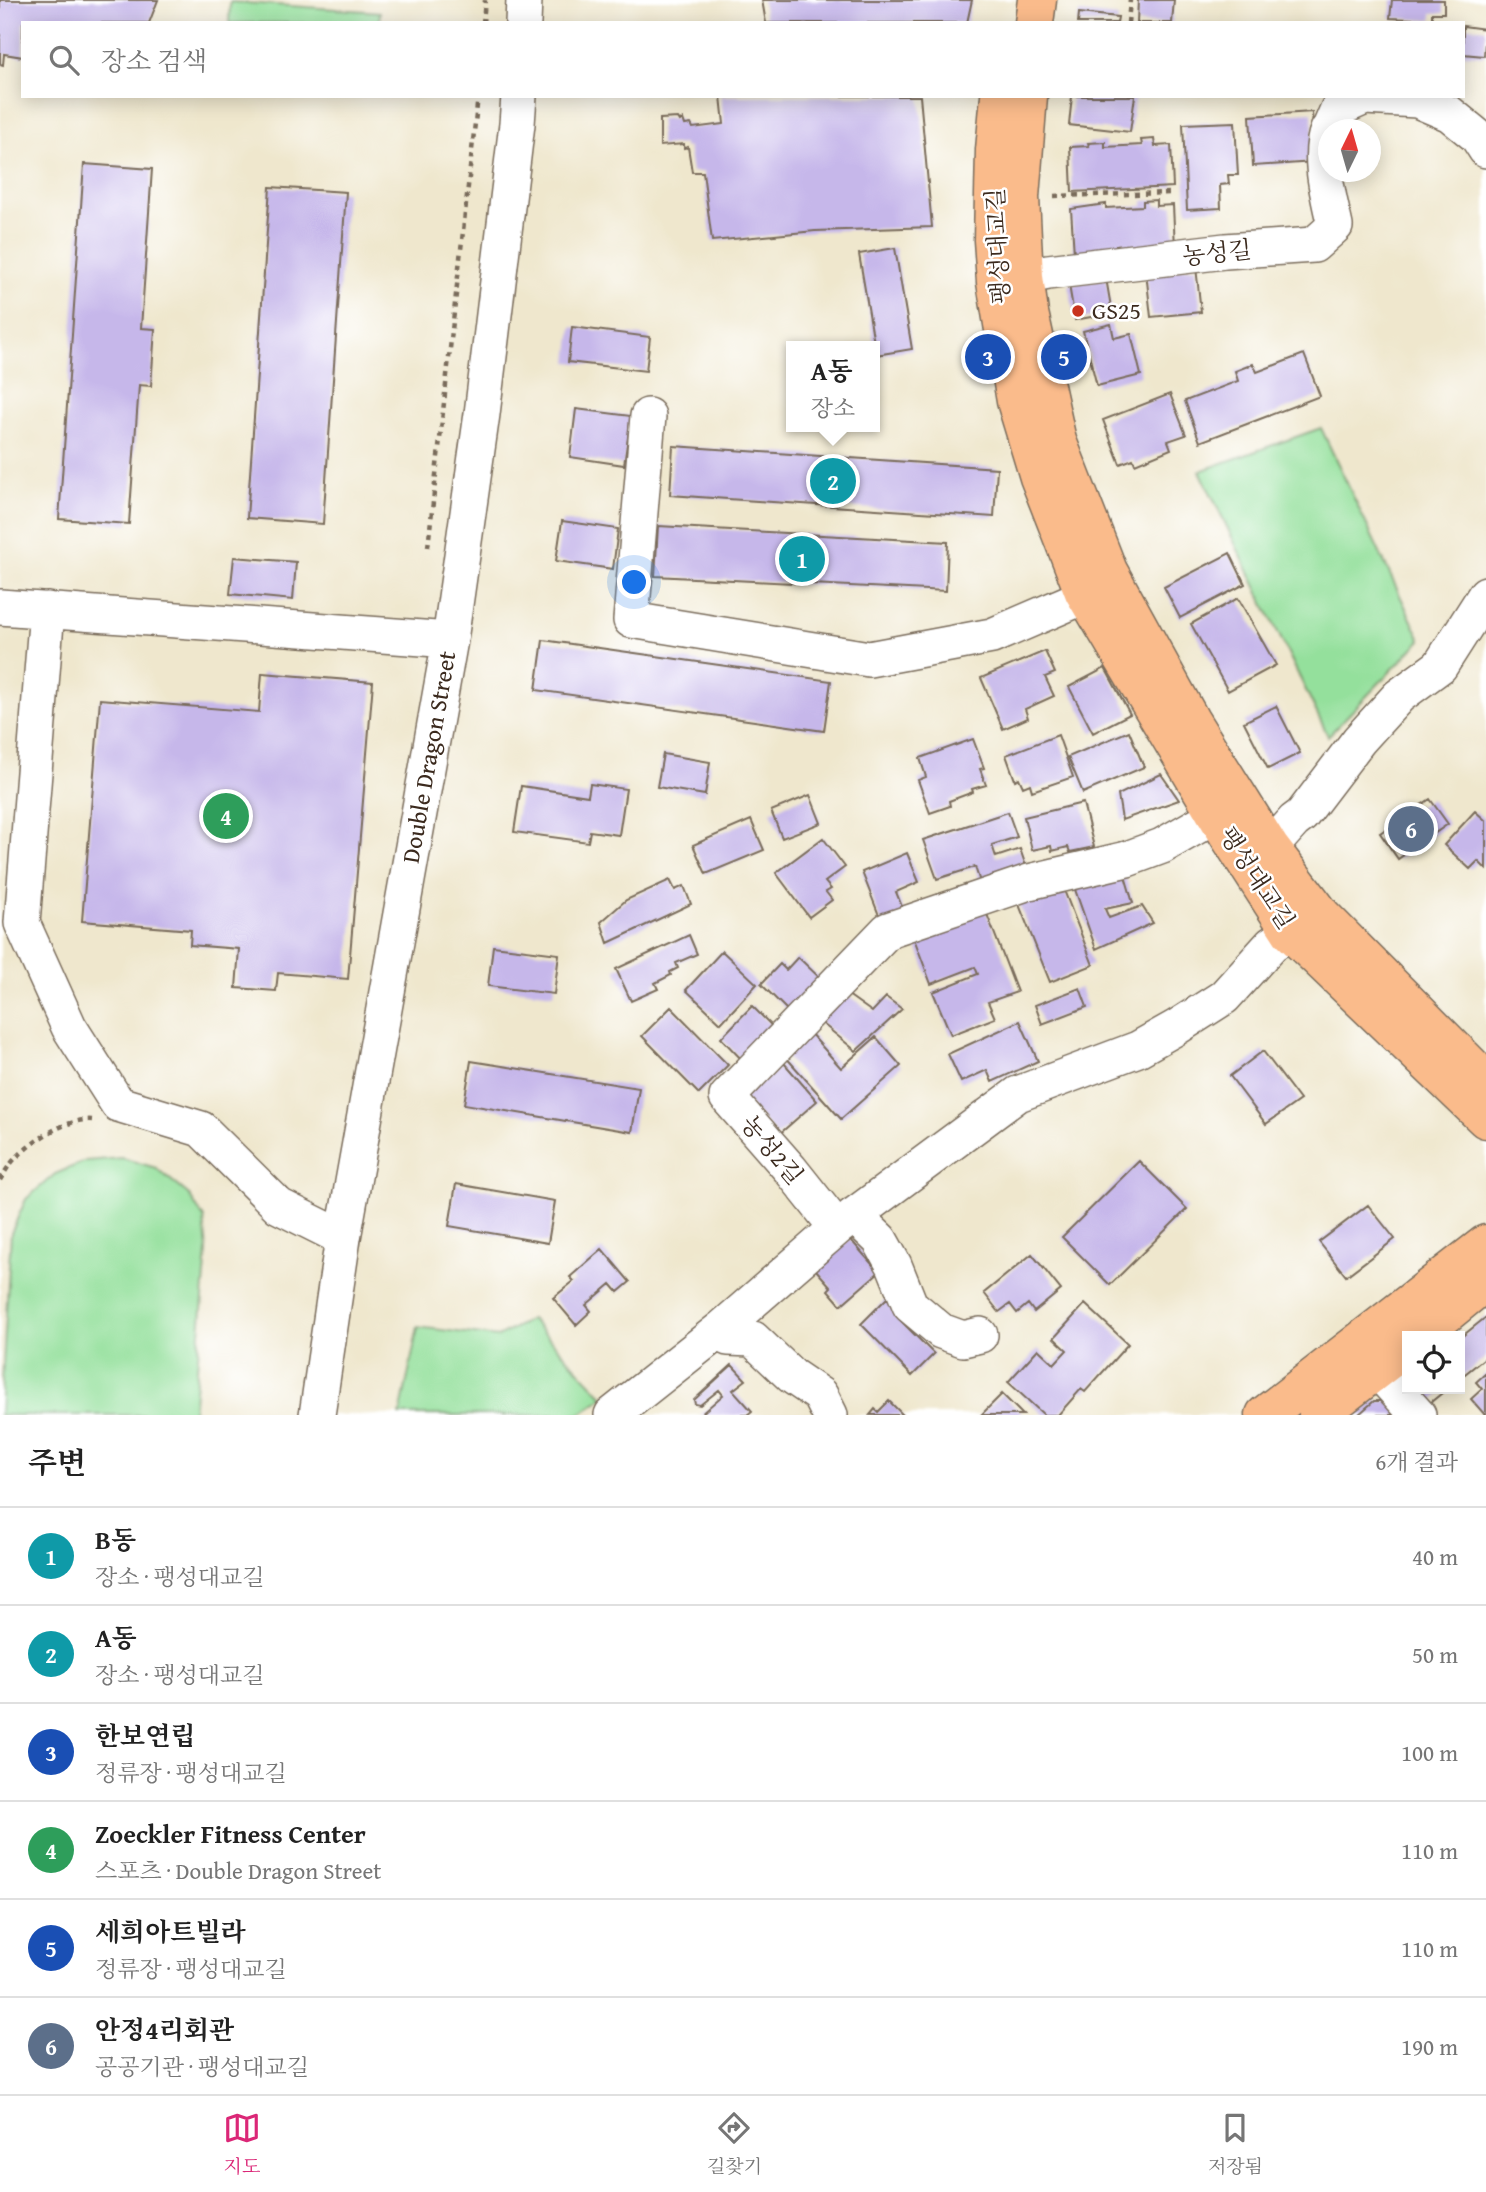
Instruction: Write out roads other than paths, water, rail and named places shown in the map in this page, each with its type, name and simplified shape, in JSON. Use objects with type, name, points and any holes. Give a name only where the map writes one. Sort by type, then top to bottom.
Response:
[{"type":"main road","points":[[1008,21],[1011,0]]},
{"type":"main road","points":[[1034,21],[1037,0]]},
{"type":"main road","name":"팽성대교길","points":[[1000,98],[993,218],[1010,280],[1016,401],[1039,477],[1098,584],[1216,815],[1322,916],[1486,1081]]},
{"type":"main road","points":[[1010,280],[1028,98]]},
{"type":"main road","points":[[1098,584],[1190,720],[1257,854]]},
{"type":"main road","name":"팽성대교길","points":[[1257,854],[1292,932],[1486,1119]]},
{"type":"main road","points":[[1318,1415],[1366,1359],[1486,1244]]},
{"type":"main road","points":[[1425,1331],[1486,1281]]},
{"type":"main road","points":[[1265,1415],[1366,1359],[1402,1348]]},
{"type":"street","points":[[523,21],[524,0]]},
{"type":"street","name":"Double Dragon Street","points":[[317,1415],[343,1238],[450,640],[482,414],[519,98]]},
{"type":"street","name":"농성길","points":[[1334,119],[1338,109],[1363,98]]},
{"type":"street","name":"농성길","points":[[1383,98],[1418,100],[1450,114],[1477,136],[1486,150]]},
{"type":"street","name":"농성길","points":[[1010,280],[1048,272],[1225,251],[1314,245],[1335,226],[1327,182]]},
{"type":"street","points":[[648,416],[631,620],[869,659],[992,636],[1071,602],[1098,584]]},
{"type":"street","points":[[1257,854],[1302,816],[1359,740],[1399,696],[1440,666],[1486,594]]},
{"type":"street","points":[[0,607],[450,640]]},
{"type":"street","points":[[47,610],[22,923],[69,1027],[118,1104],[201,1129],[279,1206],[343,1238]]},
{"type":"street","name":"농성2길","points":[[845,1222],[790,1169],[727,1097],[888,930],[1029,883],[1127,859],[1162,846],[1216,815]]},
{"type":"street","points":[[612,1415],[722,1328],[845,1222],[1018,1094],[1138,1049],[1224,997],[1272,944],[1292,932]]},
{"type":"street","points":[[845,1222],[880,1240],[894,1265],[909,1305],[941,1331],[963,1339],[980,1335]]},
{"type":"street","points":[[722,1328],[728,1338],[753,1339],[792,1376],[820,1395],[830,1415]]},
{"type":"street","points":[[1366,1359],[1418,1415]]},
{"type":"place","name":"GS25","points":[[1078,311]]},
{"type":"place","name":"한보연립","points":[[988,357]]},
{"type":"place","name":"세희아트빌라","points":[[1064,357]]},
{"type":"place","name":"A동","points":[[833,481]]},
{"type":"place","name":"B동","points":[[802,559]]},
{"type":"place","name":"Zoeckler Fitness Center","points":[[226,816]]},
{"type":"place","name":"안정4리회관","points":[[1411,829]]}]
